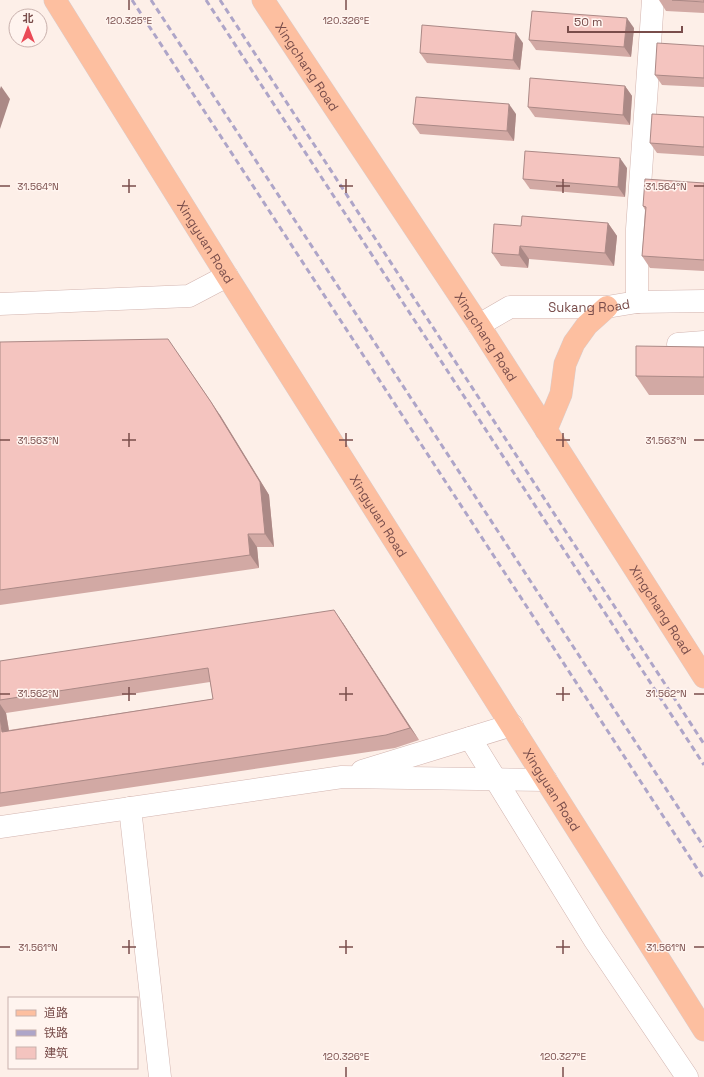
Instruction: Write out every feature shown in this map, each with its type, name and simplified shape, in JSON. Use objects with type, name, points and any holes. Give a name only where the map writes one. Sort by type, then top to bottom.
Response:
[{"type":"main road","name":"Xingyuan Road","points":[[55,0],[227,276],[704,1030]]},
{"type":"main road","name":"Xingchang Road","points":[[263,0],[479,325],[704,677]]},
{"type":"main road","points":[[546,430],[561,394],[565,364],[574,343],[588,325],[607,307]]},
{"type":"street","points":[[637,302],[637,229],[653,0]]},
{"type":"street","points":[[0,304],[189,296],[227,276]]},
{"type":"street","name":"Sukang Road","points":[[479,325],[510,307],[607,307],[637,302],[704,302]]},
{"type":"street","points":[[678,344],[704,342]]},
{"type":"street","points":[[0,827],[342,777],[512,725]]},
{"type":"street","points":[[470,738],[594,938],[687,1077]]},
{"type":"street","points":[[342,777],[546,780]]},
{"type":"street","points":[[130,808],[160,1077]]},
{"type":"building","points":[[672,0],[704,0],[704,2]]},
{"type":"building","points":[[532,11],[627,18],[624,47],[529,40]]},
{"type":"building","points":[[422,25],[516,33],[513,60],[420,53]]},
{"type":"building","points":[[657,43],[704,46],[704,78],[655,75]]},
{"type":"building","points":[[530,78],[625,86],[623,115],[528,107]]},
{"type":"building","points":[[416,97],[509,104],[507,131],[413,124]]},
{"type":"building","points":[[652,114],[704,117],[704,147],[650,143]]},
{"type":"building","points":[[525,151],[620,158],[618,187],[523,179]]},
{"type":"building","points":[[645,179],[704,183],[704,260],[642,256],[646,207],[643,206]]},
{"type":"building","points":[[522,216],[608,223],[605,253],[520,246],[519,255],[492,253],[494,224],[521,226]]},
{"type":"building","points":[[168,339],[211,402],[260,482],[265,534],[248,534],[250,555],[0,590],[0,342]]},
{"type":"building","points":[[636,346],[704,347],[704,377],[636,376]]},
{"type":"building","points":[[334,610],[410,728],[386,735],[0,793],[0,717],[2,732],[213,699],[208,668],[0,700],[0,661]]},
{"type":"railway","points":[[132,0],[704,879]]},
{"type":"railway","points":[[151,0],[704,847]]},
{"type":"railway","points":[[206,0],[704,765]]},
{"type":"railway","points":[[220,0],[704,744]]}]
